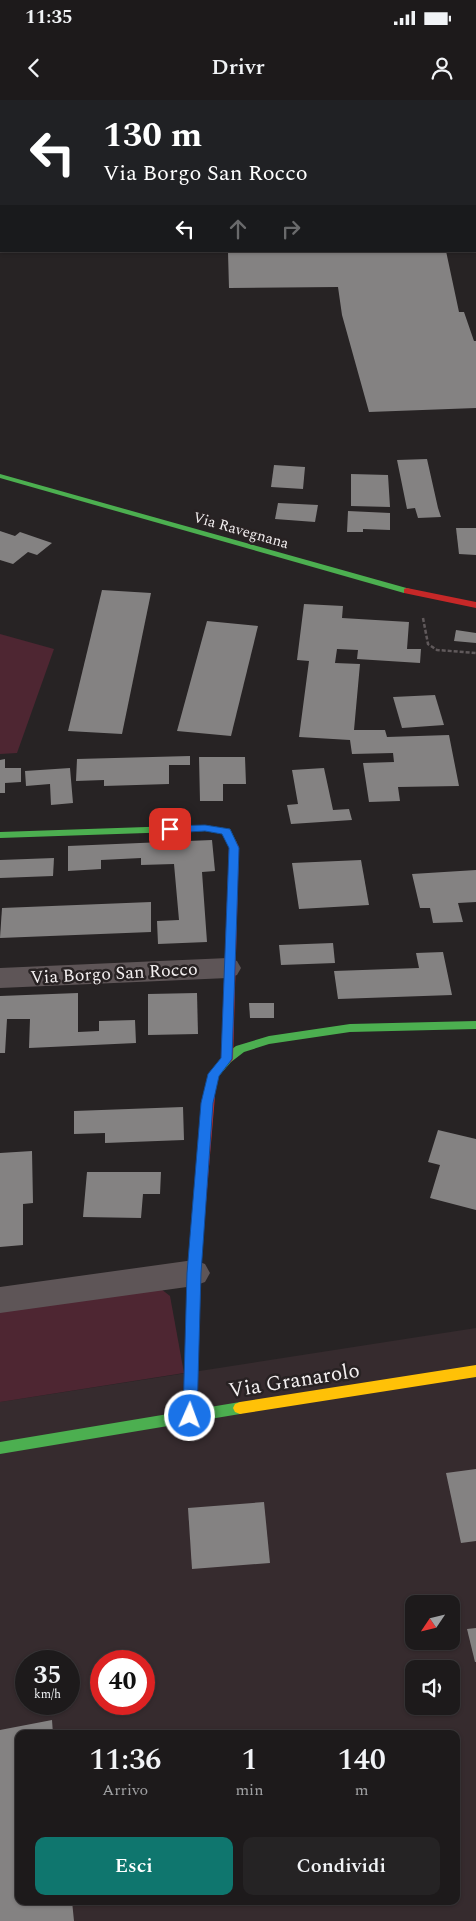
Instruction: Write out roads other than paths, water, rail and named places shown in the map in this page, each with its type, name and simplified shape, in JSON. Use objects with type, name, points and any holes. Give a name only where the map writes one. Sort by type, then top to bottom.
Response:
[{"type":"street","name":"Via Ravegnana","points":[[0,476],[388,587],[476,605]]},
{"type":"street","points":[[0,835],[205,828],[226,831],[234,848],[226,1059]]},
{"type":"street","name":"Via Borgo San Rocco","points":[[0,978],[228,968]]},
{"type":"street","points":[[190,1416],[194,1273],[207,1103],[214,1074],[226,1059],[240,1049],[269,1040],[350,1028],[476,1025]]},
{"type":"street","points":[[0,1300],[194,1273]]},
{"type":"street","name":"Via Granarolo","points":[[0,1448],[476,1370]]}]
